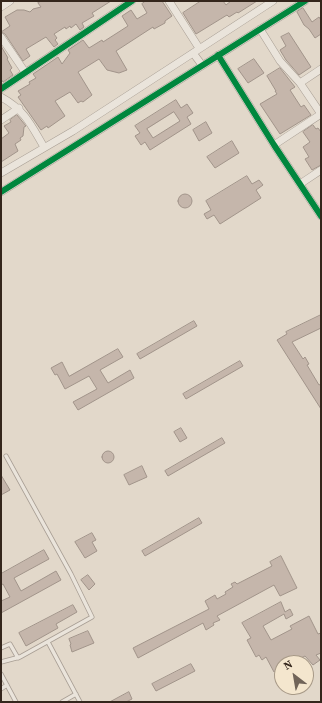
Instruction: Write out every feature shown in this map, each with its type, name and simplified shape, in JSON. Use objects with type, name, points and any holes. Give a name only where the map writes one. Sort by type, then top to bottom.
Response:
[{"type":"street","points":[[1,6],[10,1]]},
{"type":"street","points":[[1,89],[132,1]]},
{"type":"street","points":[[1,173],[273,1]]},
{"type":"street","points":[[1,192],[305,1]]},
{"type":"street","points":[[173,2],[199,48]]},
{"type":"street","points":[[260,29],[280,61],[300,83],[321,114],[274,145]]},
{"type":"street","points":[[1,37],[25,72]]},
{"type":"street","points":[[193,53],[202,65]]},
{"type":"street","points":[[218,55],[274,145],[321,216]]},
{"type":"street","points":[[300,83],[321,68]]},
{"type":"street","points":[[1,96],[19,108],[44,147]]},
{"type":"street","points":[[1,120],[19,108]]},
{"type":"street","points":[[300,184],[321,170]]},
{"type":"lane","points":[[1,662],[18,658],[92,617],[71,574],[6,456]]},
{"type":"lane","points":[[48,642],[80,702]]},
{"type":"lane","points":[[1,648],[10,644],[18,658]]},
{"type":"lane","points":[[1,674],[16,702]]},
{"type":"lane","points":[[1,688],[7,685]]},
{"type":"lane","points":[[62,702],[76,694]]},
{"type":"building","points":[[42,1],[111,1],[92,13],[94,16],[82,23],[84,27],[80,30],[76,24],[71,28],[70,26],[66,29],[65,27],[54,34],[57,38],[55,40],[58,44],[54,47],[46,37],[26,49],[30,56],[23,61],[5,34],[1,32],[10,26],[5,17],[17,10],[30,12],[33,9],[41,7],[38,3]]},
{"type":"building","points":[[146,1],[162,1],[172,16],[165,21],[165,23],[154,29],[153,27],[116,51],[127,70],[119,73],[107,70],[99,59],[78,72],[92,95],[83,102],[81,101],[78,103],[70,92],[55,101],[65,116],[48,128],[47,126],[41,130],[18,97],[21,95],[18,91],[30,84],[29,82],[36,78],[33,74],[58,57],[62,64],[70,53],[68,50],[83,40],[89,48],[102,40],[103,42],[128,26],[122,16],[131,10],[137,19],[147,13],[142,4]]},
{"type":"building","points":[[201,1],[223,1],[226,5],[231,1],[257,1],[238,13],[237,12],[229,17],[227,15],[196,34],[183,13]]},
{"type":"building","points":[[303,8],[312,22],[319,17],[321,20],[321,34],[315,38],[309,29],[304,25],[297,12]]},
{"type":"building","points":[[289,33],[311,67],[299,75],[286,60],[280,50],[286,46],[281,37]]},
{"type":"building","points":[[1,46],[8,58],[7,59],[12,68],[10,70],[13,75],[3,82],[1,79]]},
{"type":"building","points":[[254,59],[264,73],[248,83],[238,69]]},
{"type":"building","points":[[280,68],[295,87],[290,90],[301,107],[304,105],[311,115],[280,134],[260,104],[277,94],[267,76]]},
{"type":"building","points":[[176,100],[181,108],[187,104],[193,113],[187,117],[191,124],[150,150],[145,142],[141,145],[135,136],[140,133],[135,126]],"holes":[[[174,112],[180,121],[153,138],[147,129]]]},
{"type":"building","points":[[17,115],[26,126],[24,127],[23,136],[20,138],[21,140],[15,144],[18,151],[1,162],[1,139],[9,133],[4,126],[11,122],[10,120]]},
{"type":"building","points":[[206,122],[212,133],[199,141],[193,130]]},
{"type":"building","points":[[313,125],[321,132],[321,165],[312,170],[305,159],[309,157],[303,147],[310,142],[303,132]]},
{"type":"building","points":[[232,141],[239,153],[215,168],[207,157]]},
{"type":"building","points":[[247,176],[252,184],[259,180],[263,185],[256,190],[261,198],[220,224],[214,215],[207,219],[204,214],[211,210],[206,201]]},
{"type":"building","points":[[185,194],[190,196],[192,201],[190,206],[185,208],[180,206],[178,201],[180,196]]},
{"type":"building","points":[[321,315],[321,328],[292,342],[303,359],[305,357],[309,364],[307,365],[319,385],[321,384],[321,409],[277,340],[287,334],[286,332]]},
{"type":"building","points":[[194,321],[197,326],[140,359],[137,354]]},
{"type":"building","points":[[118,349],[123,357],[100,370],[108,383],[130,370],[134,378],[78,410],[73,402],[97,389],[89,376],[65,389],[57,374],[55,375],[51,368],[62,362],[69,376]]},
{"type":"building","points":[[240,361],[243,366],[186,399],[183,394]]},
{"type":"building","points":[[181,428],[187,438],[180,442],[174,432]]},
{"type":"building","points":[[222,438],[225,443],[168,476],[165,471]]},
{"type":"building","points":[[106,451],[110,451],[114,457],[110,463],[106,463],[102,459],[102,455]]},
{"type":"building","points":[[142,466],[147,477],[129,485],[124,475]]},
{"type":"building","points":[[1,475],[10,490],[1,495]]},
{"type":"building","points":[[199,518],[202,523],[145,556],[142,551]]},
{"type":"building","points":[[92,533],[96,540],[92,542],[97,551],[85,558],[75,542]]},
{"type":"building","points":[[44,550],[49,559],[14,578],[21,591],[56,571],[61,580],[1,613],[1,601],[10,597],[3,584],[1,585],[1,574]]},
{"type":"building","points":[[281,556],[297,588],[280,596],[274,585],[217,616],[220,620],[213,623],[214,625],[206,630],[203,623],[138,658],[133,648],[209,609],[205,601],[215,595],[217,599],[226,594],[225,592],[233,587],[231,584],[235,582],[237,584],[272,566],[270,562]]},
{"type":"building","points":[[88,575],[95,584],[89,590],[81,580]]},
{"type":"building","points":[[281,602],[285,612],[290,609],[293,615],[286,619],[284,614],[263,626],[271,640],[292,629],[290,626],[309,616],[318,634],[321,633],[321,653],[316,655],[320,660],[314,664],[314,655],[274,655],[274,672],[266,657],[262,660],[259,655],[256,657],[247,640],[251,638],[242,623]]},
{"type":"building","points":[[73,605],[77,612],[56,624],[58,628],[26,646],[19,633]]},
{"type":"building","points":[[88,631],[94,643],[72,652],[69,639]]},
{"type":"building","points":[[191,664],[195,671],[156,691],[152,684]]},
{"type":"building","points":[[129,692],[132,699],[126,702],[110,702]]},
{"type":"cycle path","points":[[1,89],[132,1]]},
{"type":"cycle path","points":[[1,192],[305,1]]},
{"type":"cycle path","points":[[218,55],[274,145],[321,216]]}]
